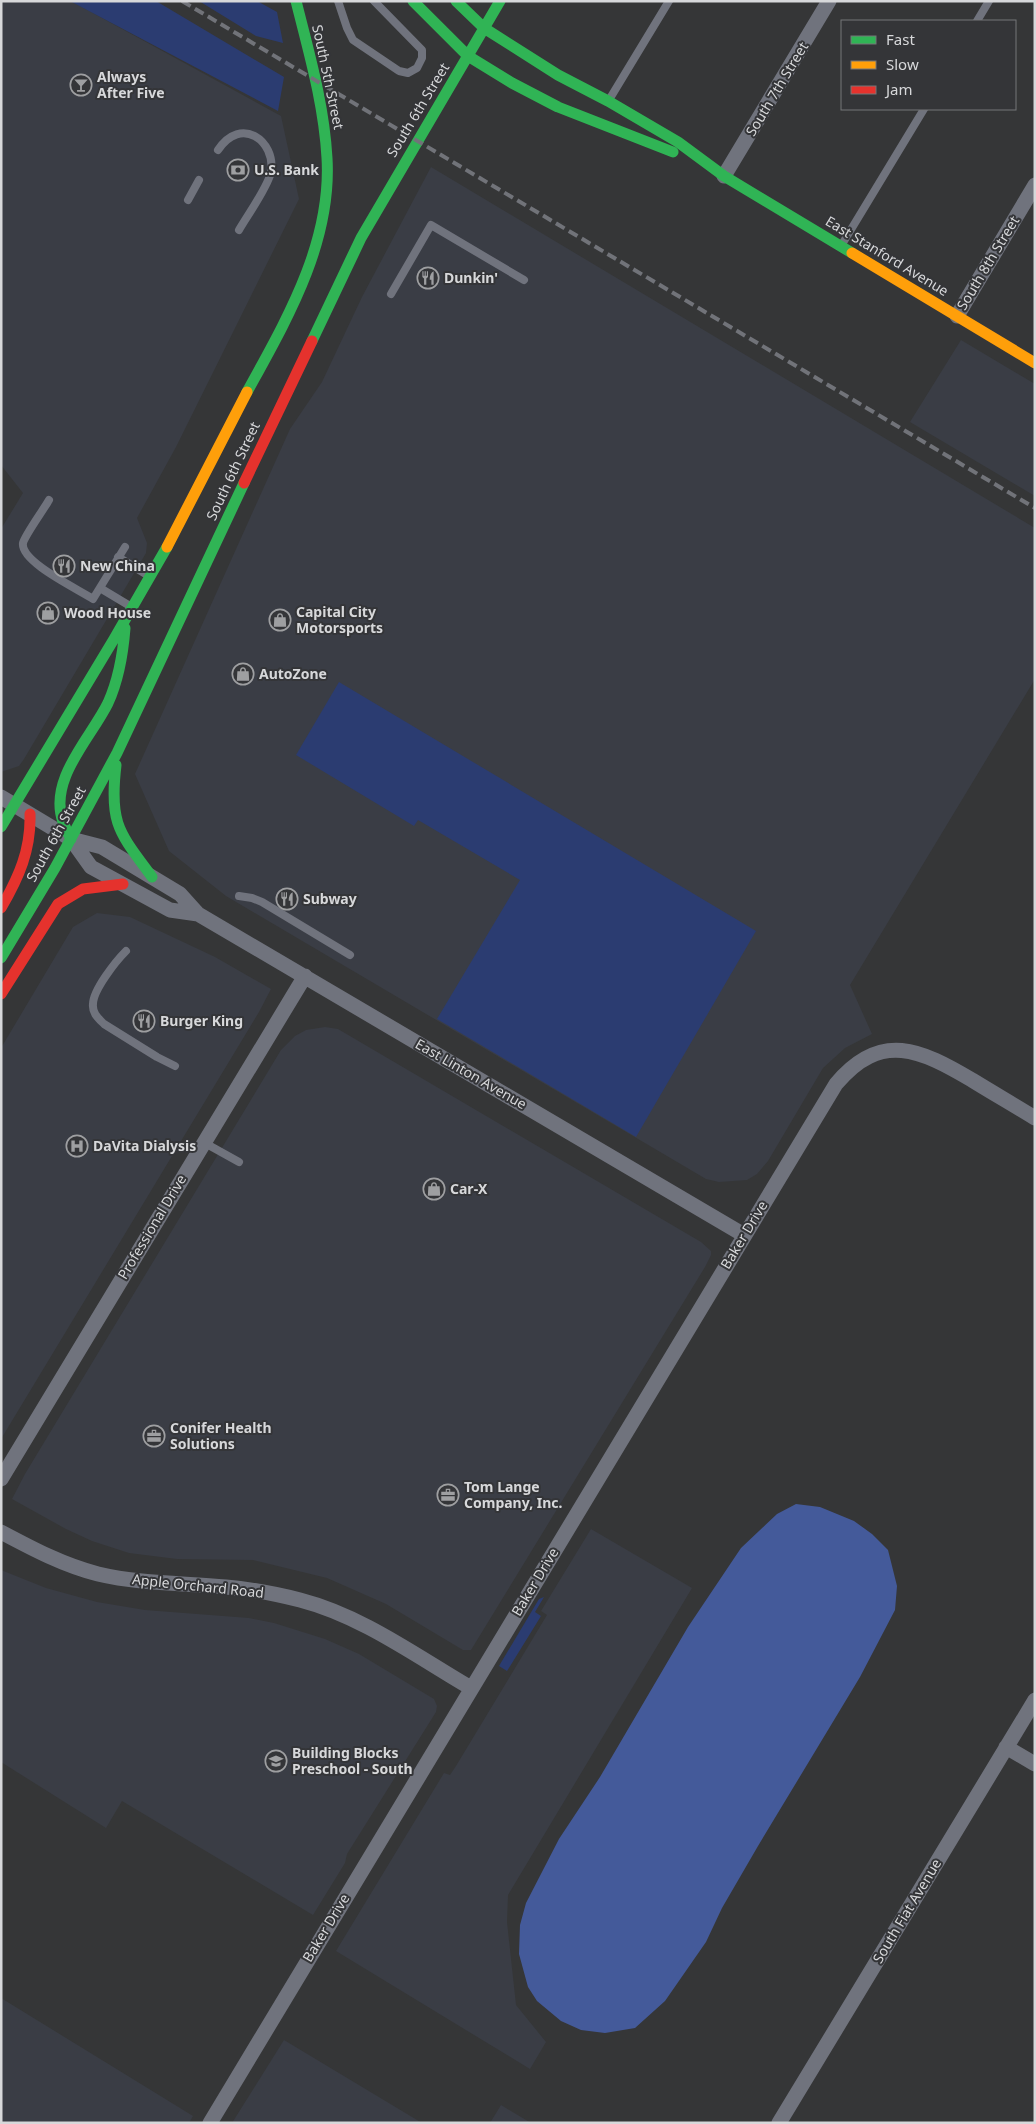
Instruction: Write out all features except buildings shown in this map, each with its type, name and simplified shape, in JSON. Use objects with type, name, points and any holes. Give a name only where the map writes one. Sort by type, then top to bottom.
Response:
[{"type":"main road","name":"South 5th Street","points":[[266,357],[297,294],[315,250],[324,214],[328,175],[326,136],[320,98],[296,1]]},
{"type":"main road","name":"East Stanford Avenue","points":[[412,1],[468,56],[524,90],[591,122],[648,141],[724,176]]},
{"type":"main road","name":"East Stanford Avenue","points":[[456,1],[484,28],[558,75],[608,101],[678,142],[724,176],[1035,363]]},
{"type":"main road","name":"South 6th Street","points":[[1,958],[71,839],[117,753],[361,238],[500,1]]},
{"type":"main road","name":"South 6th Street","points":[[1,827],[150,577],[266,357]]},
{"type":"main road","points":[[71,839],[62,820],[61,788],[72,762],[108,703],[121,666],[126,619]]},
{"type":"main road","points":[[117,753],[112,792],[117,824],[123,838],[152,877]]},
{"type":"main road","points":[[1,908],[25,865],[31,830],[30,814]]},
{"type":"main road","points":[[1,994],[58,904],[83,889],[123,884]]},
{"type":"street","name":"South 7th Street","points":[[724,176],[829,1]]},
{"type":"street","name":"South 8th Street","points":[[957,316],[1035,185]]},
{"type":"street","name":"East Linton Avenue","points":[[1,797],[71,839],[102,847],[180,894],[198,914],[744,1235]]},
{"type":"street","name":"East Linton Avenue","points":[[71,839],[91,866],[170,910],[198,914]]},
{"type":"street","name":"Professional Drive","points":[[1,1479],[305,976]]},
{"type":"street","name":"Baker Drive","points":[[210,2123],[835,1086],[853,1066],[876,1054],[893,1050],[911,1050],[937,1060],[1035,1118]]},
{"type":"street","name":"Apple Orchard Road","points":[[1,1532],[47,1557],[100,1574],[166,1583],[228,1587],[279,1595],[320,1606],[372,1629],[471,1688]]},
{"type":"street","name":"South Fiat Avenue","points":[[780,2123],[1035,1700]]},
{"type":"street","points":[[1006,1747],[1035,1764]]},
{"type":"lane","points":[[338,1],[353,40],[399,71],[408,73],[417,68],[422,58],[422,50],[374,1]]},
{"type":"lane","points":[[608,101],[669,1]]},
{"type":"lane","points":[[978,20],[989,1]]},
{"type":"lane","points":[[841,246],[923,110]]},
{"type":"lane","points":[[218,150],[224,140],[235,134],[247,133],[254,135],[262,141],[269,155],[271,172],[239,230]]},
{"type":"lane","points":[[188,200],[199,180]]},
{"type":"lane","points":[[391,294],[431,224],[524,280]]},
{"type":"lane","points":[[49,500],[23,542],[24,551],[35,564],[93,598],[124,547]]},
{"type":"lane","points":[[118,557],[150,577]]},
{"type":"lane","points":[[100,588],[132,608]]},
{"type":"lane","points":[[239,896],[262,902],[350,955]]},
{"type":"lane","points":[[126,951],[116,960],[95,996],[92,1003],[93,1011],[96,1018],[104,1024],[175,1066]]},
{"type":"lane","points":[[204,1142],[239,1162]]},
{"type":"shaded area","points":[[1,1],[71,1],[281,116],[299,199],[176,447],[137,518],[147,543],[146,553],[24,759],[19,766],[1,772],[1,529],[23,493],[1,465]]},
{"type":"shaded area","points":[[70,1],[156,1],[284,77],[278,111]]},
{"type":"shaded area","points":[[199,1],[257,1],[277,12],[283,43],[256,36]]},
{"type":"shaded area","points":[[431,167],[1035,528],[1035,679],[850,985],[872,1034],[845,1048],[823,1068],[768,1161],[757,1174],[747,1180],[719,1182],[706,1179],[226,896],[169,851],[135,774],[290,429],[322,382],[362,297]]},
{"type":"shaded area","points":[[961,340],[1035,384],[1035,496],[910,422]]},
{"type":"shaded area","points":[[339,682],[756,931],[636,1137],[437,1019],[520,880],[418,820],[414,826],[296,755]]},
{"type":"shaded area","points":[[97,913],[130,917],[215,957],[271,989],[259,1012],[1,1439],[1,1048],[73,927]]},
{"type":"shaded area","points":[[325,1027],[338,1029],[701,1242],[711,1251],[705,1267],[471,1650],[463,1650],[386,1604],[327,1578],[253,1560],[177,1559],[129,1553],[92,1541],[66,1529],[12,1499],[25,1474],[281,1050],[295,1036],[306,1030]]},
{"type":"shaded area","points":[[796,1504],[820,1507],[854,1521],[872,1534],[888,1550],[897,1586],[895,1610],[860,1677],[722,1908],[706,1942],[665,2001],[635,2028],[605,2033],[581,2030],[561,2021],[537,2001],[528,1987],[519,1954],[520,1925],[526,1903],[559,1839],[600,1777],[688,1627],[741,1548],[777,1514]]},
{"type":"shaded area","points":[[591,1529],[692,1588],[508,1895],[507,1922],[516,2005],[546,2042],[530,2069],[336,1951],[444,1773],[450,1775],[456,1766],[547,1615],[541,1611]]},
{"type":"shaded area","points":[[1,1570],[46,1588],[97,1602],[145,1610],[249,1618],[274,1623],[325,1639],[359,1654],[434,1699],[437,1706],[436,1712],[347,1854],[345,1863],[313,1915],[122,1801],[106,1828],[1,1762]]},
{"type":"shaded area","points":[[544,1597],[535,1612],[541,1616],[507,1671],[499,1666],[539,1599]]},
{"type":"shaded area","points":[[1,1998],[193,2116],[189,2123],[1,2123]]},
{"type":"shaded area","points":[[284,2040],[422,2123],[232,2123]]},
{"type":"shaded area","points":[[501,2105],[531,2123],[490,2123]]},
{"type":"railway","points":[[182,1],[1035,508]]},
{"type":"traffic: fast","points":[[247,392],[277,337],[304,280],[322,220],[327,189],[327,158],[323,118],[296,1]]},
{"type":"traffic: fast","points":[[413,1],[468,56]]},
{"type":"traffic: fast","points":[[456,1],[484,28]]},
{"type":"traffic: fast","points":[[312,341],[361,238],[500,1]]},
{"type":"traffic: fast","points":[[484,28],[558,75],[608,101],[678,142],[724,176],[852,253]]},
{"type":"traffic: fast","points":[[468,56],[512,83],[558,107],[673,152]]},
{"type":"traffic: fast","points":[[1,958],[55,868],[117,753],[244,483]]},
{"type":"traffic: fast","points":[[1,827],[167,547]]},
{"type":"traffic: fast","points":[[71,839],[63,822],[60,806],[61,790],[74,759],[101,716],[112,694],[120,666],[125,628]]},
{"type":"traffic: fast","points":[[116,765],[114,801],[119,826],[131,849],[152,877]]},
{"type":"traffic: slow","points":[[852,253],[1035,363]]},
{"type":"traffic: slow","points":[[167,547],[247,392]]},
{"type":"traffic: jam","points":[[244,483],[312,341]]},
{"type":"traffic: jam","points":[[1,908],[23,863],[30,827],[30,814]]},
{"type":"traffic: jam","points":[[1,994],[58,904],[83,889],[123,884]]},
{"type":"place","name":"Always After Five","points":[[81,85]]},
{"type":"place","name":"U.S. Bank","points":[[238,170]]},
{"type":"place","name":"Dunkin'","points":[[428,278]]},
{"type":"place","name":"New China","points":[[64,566]]},
{"type":"place","name":"Wood House","points":[[48,613]]},
{"type":"place","name":"Capital City Motorsports","points":[[280,620]]},
{"type":"place","name":"AutoZone","points":[[243,674]]},
{"type":"place","name":"Subway","points":[[287,899]]},
{"type":"place","name":"Burger King","points":[[144,1021]]},
{"type":"place","name":"DaVita Dialysis","points":[[77,1146]]},
{"type":"place","name":"Car-X","points":[[434,1189]]},
{"type":"place","name":"Conifer Health Solutions","points":[[154,1436]]},
{"type":"place","name":"Tom Lange Company, Inc.","points":[[448,1495]]},
{"type":"place","name":"Building Blocks Preschool - South","points":[[276,1761]]}]
